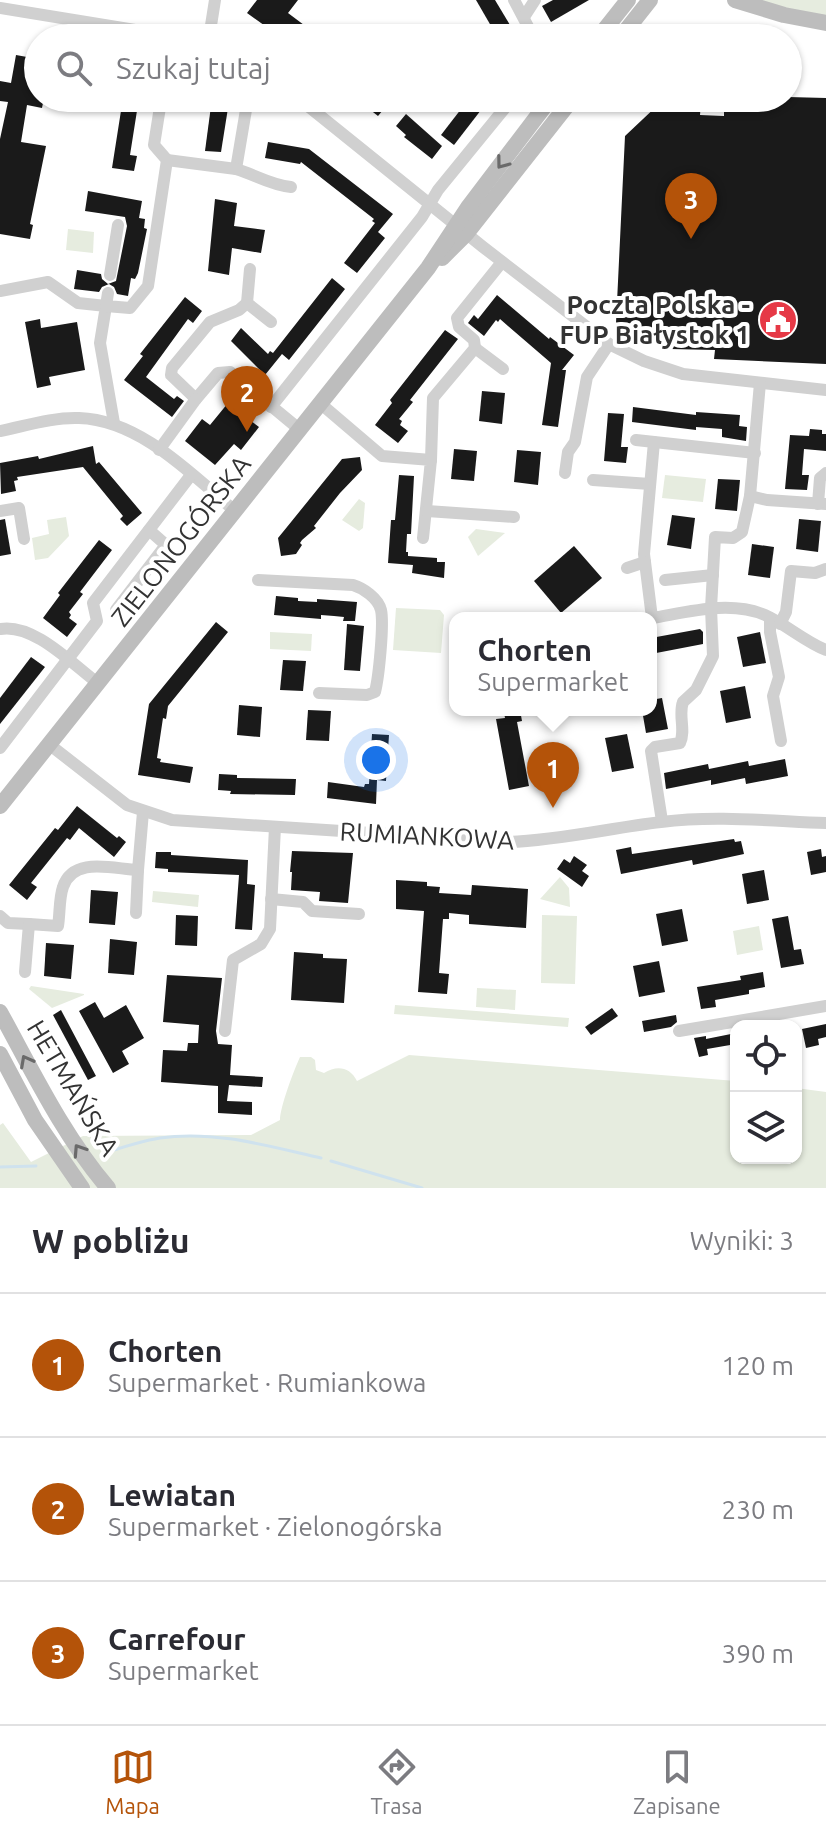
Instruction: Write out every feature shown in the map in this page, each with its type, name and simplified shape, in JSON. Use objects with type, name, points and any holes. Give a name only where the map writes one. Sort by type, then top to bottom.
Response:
[{"type":"street","points":[[211,24],[215,0]]},
{"type":"street","points":[[514,0],[527,24]]},
{"type":"street","points":[[524,17],[535,0]]},
{"type":"street","points":[[609,24],[628,0]]},
{"type":"street","points":[[631,24],[650,0]]},
{"type":"street","points":[[735,0],[784,15],[826,23]]},
{"type":"street","points":[[0,8],[98,24]]},
{"type":"street","points":[[159,112],[154,145],[167,160],[236,169],[256,174],[271,185],[291,187]]},
{"type":"street","points":[[236,169],[246,112]]},
{"type":"street","points":[[316,112],[609,344],[644,361],[683,374],[826,390]]},
{"type":"street","points":[[271,407],[502,112]]},
{"type":"street","name":"ZIELONOGÓRSKA","points":[[1,802],[99,684],[428,268],[450,252],[461,229],[541,112]]},
{"type":"street","name":"ZIELONOGÓRSKA","points":[[461,229],[561,112]]},
{"type":"street","points":[[0,291],[48,282],[78,303],[107,300],[130,308],[148,286],[167,160]]},
{"type":"street","points":[[110,275],[118,225]]},
{"type":"street","points":[[502,262],[457,318],[459,327],[474,340],[475,348],[503,369]]},
{"type":"street","points":[[196,399],[173,378],[172,368],[210,322],[239,310],[247,303],[250,269]]},
{"type":"street","points":[[107,300],[100,343],[114,423]]},
{"type":"street","points":[[247,303],[271,322]]},
{"type":"street","points":[[565,473],[568,452],[575,442],[587,377],[609,344]]},
{"type":"street","points":[[423,538],[431,460],[433,398],[475,348]]},
{"type":"street","points":[[159,450],[218,373],[227,371],[299,429]]},
{"type":"street","points":[[662,821],[651,751],[655,747],[676,745],[682,739],[680,719],[683,702],[696,690],[713,656],[711,608],[715,537],[733,538],[742,532],[750,496],[760,383]]},
{"type":"street","points":[[321,404],[382,456],[431,460]]},
{"type":"street","points":[[0,431],[78,417],[114,423],[139,434],[235,511]]},
{"type":"street","points":[[636,440],[755,453]]},
{"type":"street","points":[[651,612],[645,562],[654,442]]},
{"type":"street","points":[[750,496],[822,504],[820,478],[826,473]]},
{"type":"street","points":[[0,748],[97,621],[93,603],[191,475]]},
{"type":"street","points":[[593,480],[650,484]]},
{"type":"street","points":[[0,511],[19,508],[24,539]]},
{"type":"street","points":[[427,511],[514,517]]},
{"type":"street","points":[[116,610],[166,545],[149,530]]},
{"type":"street","points":[[627,568],[645,562]]},
{"type":"street","points":[[781,741],[773,696],[779,677],[770,632],[775,621],[786,612],[791,571],[815,573],[826,569]]},
{"type":"street","points":[[665,580],[713,575]]},
{"type":"street","points":[[258,580],[353,585],[360,587],[378,604],[381,617],[375,692],[367,695],[319,693]]},
{"type":"street","points":[[657,617],[711,608],[745,610],[775,621],[808,643],[826,650]]},
{"type":"street","points":[[0,629],[30,631],[99,684]]},
{"type":"street","name":"RUMIANKOWA","points":[[50,745],[127,805],[172,820],[509,842],[553,839],[662,821],[701,819],[826,823]]},
{"type":"street","points":[[136,913],[143,812]]},
{"type":"street","points":[[225,1031],[233,960],[261,944],[270,929],[275,827]]},
{"type":"street","points":[[0,916],[8,923],[58,926],[62,887],[70,874],[81,866],[138,870]]},
{"type":"street","points":[[271,899],[303,902],[312,911],[359,914]]},
{"type":"street","points":[[25,972],[29,924]]},
{"type":"street","points":[[679,1031],[826,1006]]},
{"type":"street","name":"HETMAŃSKA","points":[[0,1012],[53,1110],[108,1188]]},
{"type":"street","name":"HETMAŃSKA","points":[[0,1054],[35,1120],[82,1188]]},
{"type":"street","points":[[35,1120],[53,1110]]},
{"type":"shaded area","points":[[747,0],[826,0],[826,18]]},
{"type":"shaded area","points":[[68,229],[94,232],[93,253],[66,250]]},
{"type":"shaded area","points":[[665,475],[706,479],[703,502],[662,498]]},
{"type":"shaded area","points":[[359,499],[365,503],[363,528],[359,531],[342,520]]},
{"type":"shaded area","points":[[66,517],[69,536],[48,558],[35,560],[32,538],[49,534],[47,520]]},
{"type":"shaded area","points":[[476,529],[505,533],[478,556],[468,537]]},
{"type":"shaded area","points":[[396,608],[440,610],[444,615],[441,653],[393,650]]},
{"type":"shaded area","points":[[270,632],[312,634],[311,651],[270,649]]},
{"type":"shaded area","points":[[560,877],[569,888],[570,907],[540,899]]},
{"type":"shaded area","points":[[153,891],[199,895],[198,907],[152,902]]},
{"type":"shaded area","points":[[542,915],[577,916],[575,984],[541,983]]},
{"type":"shaded area","points":[[759,926],[763,950],[737,955],[733,931]]},
{"type":"shaded area","points":[[31,986],[84,995],[52,1008],[29,989]]},
{"type":"shaded area","points":[[477,988],[516,990],[515,1010],[476,1007]]},
{"type":"shaded area","points":[[395,1005],[569,1018],[568,1027],[394,1014]]},
{"type":"shaded area","points":[[409,1055],[730,1081],[730,1164],[802,1164],[802,1089],[826,1092],[826,1188],[0,1188],[0,1125],[3,1123],[31,1162],[83,1136],[251,1135],[280,1120],[300,1057],[311,1057],[315,1060],[316,1070],[324,1073],[338,1068],[347,1070],[357,1081]]},
{"type":"building","points":[[257,0],[298,0],[288,13],[303,24],[262,24],[247,13]]},
{"type":"building","points":[[476,0],[495,0],[509,24],[490,24]]},
{"type":"building","points":[[553,0],[589,0],[551,22],[542,6]]},
{"type":"building","points":[[16,55],[24,56],[26,112],[21,142],[46,146],[30,224],[33,225],[30,239],[0,234],[0,139],[8,102],[0,101],[0,81],[11,83]]},
{"type":"building","points":[[802,97],[826,98],[826,364],[714,359],[715,350],[670,349],[664,344],[664,337],[639,336],[640,324],[616,323],[625,136],[650,112],[700,112],[700,115],[724,116],[724,112],[802,112]]},
{"type":"building","points":[[121,112],[137,112],[130,155],[137,156],[134,171],[112,168]]},
{"type":"building","points":[[210,112],[227,112],[221,152],[205,151]]},
{"type":"building","points":[[459,112],[479,112],[454,145],[441,135]]},
{"type":"building","points":[[406,114],[442,146],[432,159],[404,137],[406,135],[396,126]]},
{"type":"building","points":[[268,142],[309,149],[393,214],[378,232],[385,238],[357,273],[344,263],[375,223],[372,221],[374,219],[301,162],[265,158]]},
{"type":"building","points":[[88,191],[142,201],[139,218],[145,219],[144,228],[147,229],[138,273],[135,279],[131,278],[128,296],[117,294],[109,284],[99,292],[74,289],[77,270],[101,274],[108,284],[116,281],[127,226],[125,217],[85,211]]},
{"type":"building","points":[[215,199],[237,203],[234,226],[265,230],[261,253],[232,248],[229,275],[208,271]]},
{"type":"building","points":[[332,278],[345,289],[289,360],[282,354],[265,375],[231,341],[241,328],[268,354],[270,351],[273,353]]},
{"type":"building","points":[[497,295],[549,339],[574,355],[562,370],[566,370],[558,427],[542,425],[551,363],[500,319],[484,336],[468,323],[474,315],[478,319]]},
{"type":"building","points":[[185,297],[202,311],[193,323],[188,319],[146,377],[174,399],[177,396],[184,401],[172,417],[124,380],[143,356],[140,354]]},
{"type":"building","points":[[40,319],[41,328],[77,322],[85,370],[49,377],[51,385],[37,388],[25,322]]},
{"type":"building","points":[[445,330],[458,339],[410,400],[413,402],[399,419],[402,421],[400,425],[408,431],[398,443],[375,425],[392,403],[390,400]]},
{"type":"building","points":[[482,391],[505,393],[502,424],[479,421]]},
{"type":"building","points":[[228,403],[259,427],[241,450],[234,444],[215,465],[185,441],[202,419],[210,425]]},
{"type":"building","points":[[633,407],[696,415],[696,412],[740,415],[739,426],[747,427],[746,441],[722,437],[722,429],[696,427],[696,430],[632,422]]},
{"type":"building","points":[[608,413],[624,414],[621,447],[628,447],[626,463],[604,461]]},
{"type":"building","points":[[810,429],[822,430],[822,434],[826,434],[826,451],[804,449],[802,475],[809,475],[807,490],[785,489],[790,435],[809,436]]},
{"type":"building","points":[[93,446],[96,464],[99,462],[142,513],[127,526],[120,519],[123,516],[83,467],[17,477],[18,480],[14,481],[16,491],[1,494],[0,463],[38,456],[39,459]]},
{"type":"building","points":[[454,449],[477,451],[474,481],[451,479]]},
{"type":"building","points":[[517,450],[541,452],[538,485],[514,482]]},
{"type":"building","points":[[360,457],[362,470],[340,493],[314,526],[316,528],[302,540],[296,554],[281,556],[278,538],[342,459]]},
{"type":"building","points":[[399,475],[414,476],[411,534],[407,534],[406,552],[408,556],[437,558],[437,562],[445,562],[444,578],[412,573],[413,565],[388,563]]},
{"type":"building","points":[[718,479],[740,480],[737,511],[715,509]]},
{"type":"building","points":[[672,515],[695,518],[691,549],[667,545]]},
{"type":"building","points":[[5,519],[11,554],[0,556],[0,520]]},
{"type":"building","points":[[799,519],[821,521],[818,552],[796,549]]},
{"type":"building","points":[[99,540],[112,550],[69,612],[69,618],[77,624],[67,637],[43,618]]},
{"type":"building","points":[[752,544],[774,547],[770,578],[748,575]]},
{"type":"building","points":[[574,546],[602,578],[562,612],[534,581]]},
{"type":"building","points":[[276,596],[298,598],[298,601],[357,602],[355,621],[321,615],[321,619],[274,615]]},
{"type":"building","points":[[216,622],[228,632],[168,706],[166,719],[163,718],[157,758],[161,759],[160,762],[193,767],[190,783],[138,775],[149,704]]},
{"type":"building","points":[[347,624],[364,626],[360,671],[344,670]]},
{"type":"building","points":[[700,629],[703,644],[657,653],[657,637]]},
{"type":"building","points":[[760,632],[766,663],[743,667],[737,637]]},
{"type":"building","points":[[31,657],[45,667],[0,724],[0,698]]},
{"type":"building","points":[[283,660],[306,661],[303,691],[280,690]]},
{"type":"building","points":[[745,686],[751,718],[726,723],[720,691]]},
{"type":"building","points":[[662,698],[668,729],[646,733],[643,716],[657,716],[657,699]]},
{"type":"building","points":[[239,705],[262,707],[260,737],[237,735]]},
{"type":"building","points":[[308,710],[331,711],[329,741],[306,740]]},
{"type":"building","points":[[521,716],[522,721],[517,722],[529,786],[509,790],[496,719]]},
{"type":"building","points":[[372,734],[389,735],[386,781],[377,780],[376,804],[327,798],[328,782],[364,787],[369,784]]},
{"type":"building","points":[[627,734],[634,768],[612,772],[605,738]]},
{"type":"building","points":[[785,759],[788,776],[746,784],[745,778],[711,785],[711,780],[666,789],[664,773],[708,764],[709,769],[748,761],[749,766]]},
{"type":"building","points":[[219,774],[237,775],[237,778],[296,779],[295,795],[230,794],[231,791],[218,790]]},
{"type":"building","points":[[77,806],[126,842],[114,857],[79,828],[70,840],[67,838],[31,883],[37,887],[27,900],[9,885]]},
{"type":"building","points":[[734,839],[735,842],[741,841],[744,854],[693,865],[692,860],[621,874],[616,850],[631,847],[632,854]]},
{"type":"building","points":[[821,849],[822,857],[826,856],[826,872],[811,875],[807,852]]},
{"type":"building","points":[[292,851],[353,853],[348,903],[319,901],[320,892],[291,890]]},
{"type":"building","points":[[156,852],[248,860],[247,884],[255,885],[252,930],[235,929],[239,875],[168,872],[168,869],[155,868]]},
{"type":"building","points":[[574,856],[587,865],[582,871],[589,876],[582,887],[557,869],[564,859],[570,863]]},
{"type":"building","points":[[764,870],[769,900],[747,904],[742,874]]},
{"type":"building","points":[[396,880],[427,882],[427,886],[440,887],[439,893],[471,895],[472,885],[528,889],[526,928],[469,924],[469,915],[449,913],[449,919],[443,919],[439,973],[449,974],[447,994],[418,992],[424,911],[396,909]]},
{"type":"building","points":[[91,890],[118,892],[115,925],[89,923]]},
{"type":"building","points":[[682,909],[688,941],[662,946],[656,914]]},
{"type":"building","points":[[176,915],[198,916],[197,946],[175,945]]},
{"type":"building","points":[[788,916],[794,950],[801,949],[804,964],[781,968],[772,919]]},
{"type":"building","points":[[110,939],[137,942],[134,975],[108,973]]},
{"type":"building","points":[[46,943],[74,945],[71,979],[44,976]]},
{"type":"building","points":[[294,952],[347,959],[344,1003],[291,1000]]},
{"type":"building","points":[[659,961],[665,992],[639,997],[633,966]]},
{"type":"building","points":[[763,972],[765,987],[749,990],[749,994],[715,1000],[716,1007],[701,1009],[697,987],[741,980],[740,976]]},
{"type":"building","points":[[167,975],[222,978],[216,1031],[218,1044],[232,1045],[230,1075],[263,1077],[262,1087],[229,1085],[227,1101],[252,1102],[252,1115],[218,1113],[218,1086],[161,1082],[163,1050],[187,1051],[188,1043],[198,1043],[199,1025],[163,1022]]},
{"type":"building","points":[[95,1002],[104,1018],[126,1005],[144,1038],[122,1051],[129,1064],[113,1073],[79,1011]]},
{"type":"building","points":[[612,1008],[618,1016],[591,1035],[585,1027]]},
{"type":"building","points":[[61,1010],[96,1076],[88,1080],[53,1015]]},
{"type":"building","points":[[676,1015],[677,1022],[671,1027],[644,1032],[642,1021]]},
{"type":"building","points":[[826,1024],[826,1037],[818,1039],[819,1045],[806,1048],[802,1029]]},
{"type":"building","points":[[730,1034],[730,1045],[707,1049],[708,1055],[699,1057],[694,1038],[706,1036],[706,1039]]},
{"type":"waterway","points":[[105,1153],[160,1138],[200,1136],[241,1140],[321,1158]]},
{"type":"waterway","points":[[331,1161],[422,1188]]},
{"type":"waterway","points":[[0,1167],[36,1166]]},
{"type":"place","name":"Carrefour","points":[[691,239]]},
{"type":"place","name":"Poczta Polska - FUP Białystok 1","points":[[778,320]]},
{"type":"place","name":"Lewiatan","points":[[247,432]]},
{"type":"place","name":"Chorten","points":[[553,808]]}]
